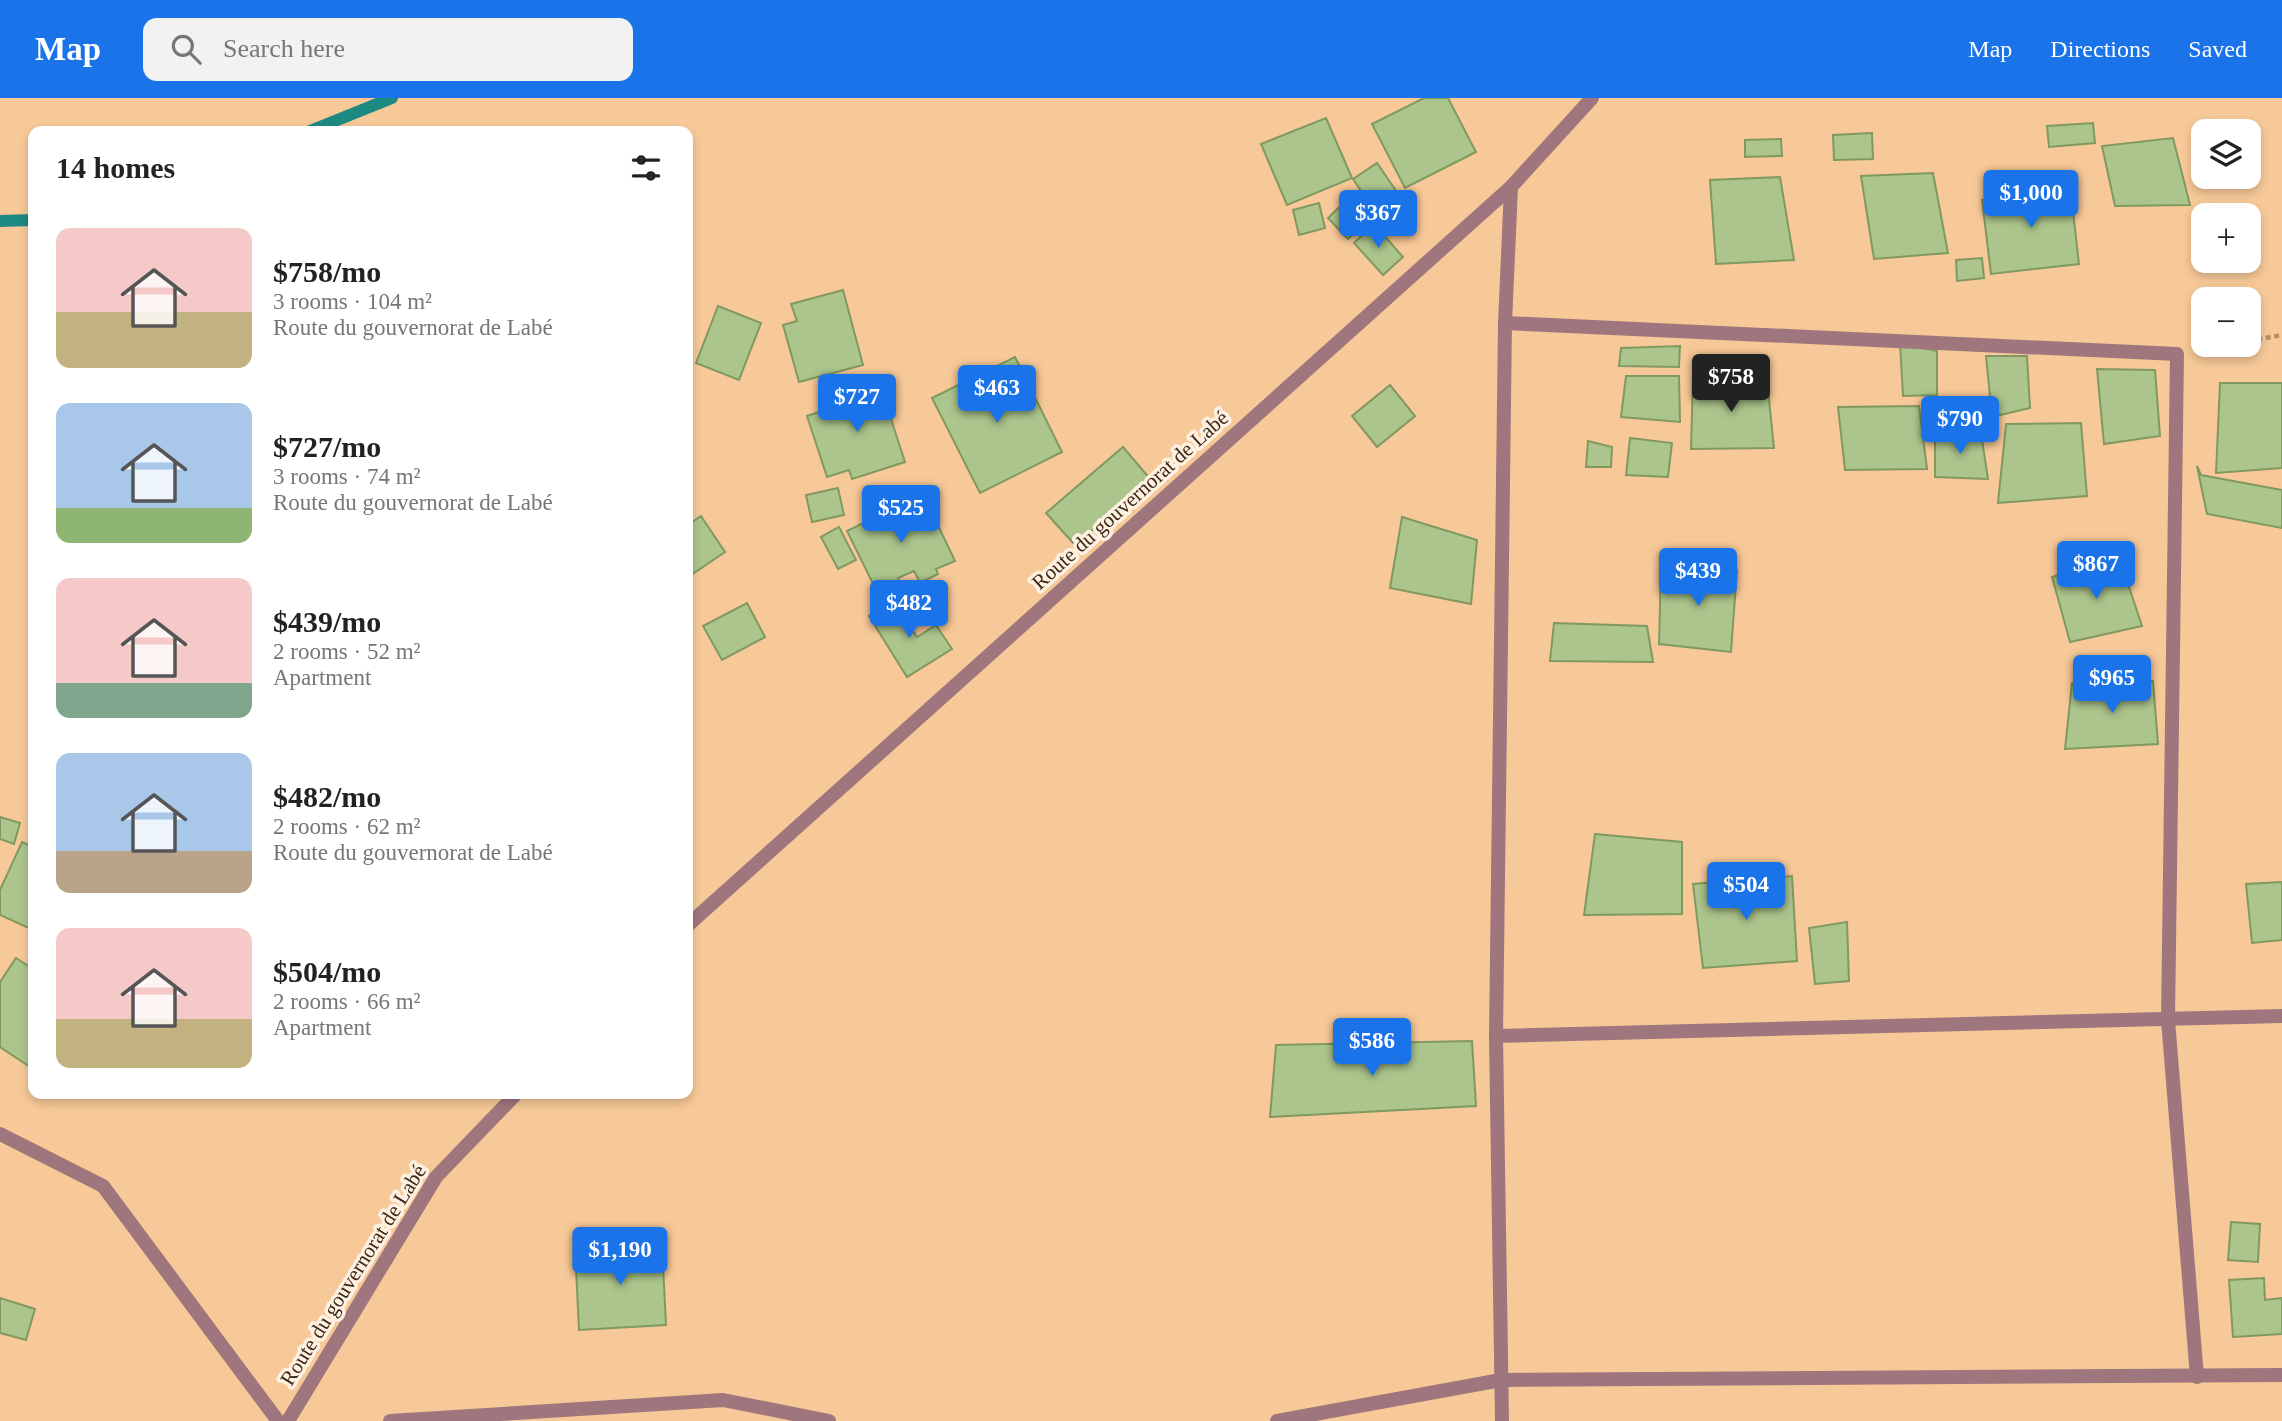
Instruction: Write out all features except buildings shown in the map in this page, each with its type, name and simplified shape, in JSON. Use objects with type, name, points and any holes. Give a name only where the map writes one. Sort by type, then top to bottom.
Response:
[{"type":"street","name":"Route du gouvernorat de Labé","points":[[693,921],[1511,187],[1592,98]]},
{"type":"street","points":[[1502,1421],[1496,1036],[1505,323],[1511,187]]},
{"type":"street","points":[[1505,323],[2177,354],[2168,1020],[2197,1377]]},
{"type":"street","points":[[1496,1036],[2282,1016]]},
{"type":"street","name":"Route du gouvernorat de Labé","points":[[288,1421],[436,1177],[511,1099]]},
{"type":"street","points":[[0,1134],[103,1186],[278,1421]]},
{"type":"street","points":[[1277,1421],[1501,1380],[2282,1375]]},
{"type":"street","points":[[390,1421],[723,1400],[829,1421]]},
{"type":"path","points":[[2261,339],[2282,335]]},
{"type":"waterway","points":[[322,126],[392,98]]},
{"type":"waterway","points":[[0,221],[28,220]]}]
